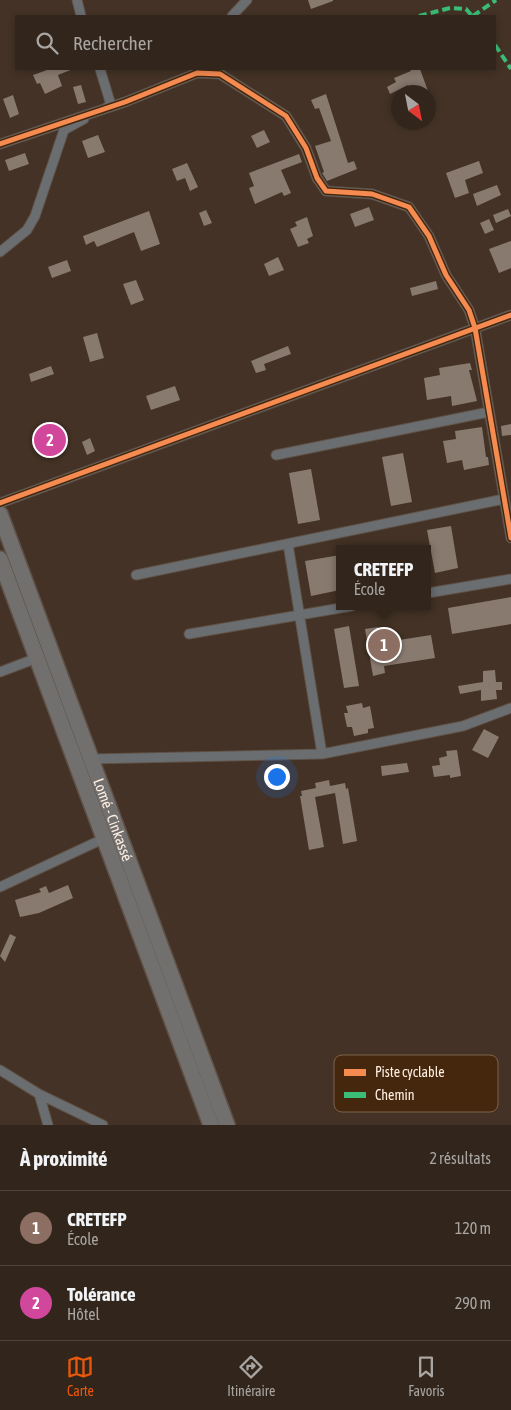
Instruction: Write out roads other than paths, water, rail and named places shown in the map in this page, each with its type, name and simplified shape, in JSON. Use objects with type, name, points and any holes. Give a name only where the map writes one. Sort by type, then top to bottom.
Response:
[{"type":"highway","name":"Lomé - Cinkassé","points":[[0,514],[61,677],[105,838],[211,1125]]},
{"type":"highway","name":"Lomé - Cinkassé","points":[[0,559],[37,658],[83,761],[227,1125]]},
{"type":"street","points":[[77,0],[81,15]]},
{"type":"street","points":[[233,15],[247,0]]},
{"type":"street","points":[[100,70],[112,105]]},
{"type":"street","points":[[0,144],[125,102],[198,71],[220,74],[286,116],[306,148],[317,178],[326,191],[372,194],[409,208],[429,236],[446,275],[469,310],[475,328],[511,538]]},
{"type":"street","points":[[0,252],[28,230],[35,216],[64,130],[112,105]]},
{"type":"street","points":[[0,503],[511,315]]},
{"type":"street","points":[[276,455],[489,412]]},
{"type":"street","points":[[136,575],[504,499]]},
{"type":"street","points":[[288,544],[322,754]]},
{"type":"street","points":[[431,592],[511,579]]},
{"type":"street","points":[[189,634],[336,609]]},
{"type":"street","points":[[0,672],[37,658]]},
{"type":"street","points":[[83,761],[322,754],[463,726],[511,708]]},
{"type":"street","points":[[0,887],[105,838]]},
{"type":"street","points":[[0,1070],[38,1094],[103,1125]]},
{"type":"street","points":[[38,1094],[48,1125]]},
{"type":"place","name":"Tolérance","points":[[50,440]]},
{"type":"place","name":"CRETEFP","points":[[384,645]]}]
